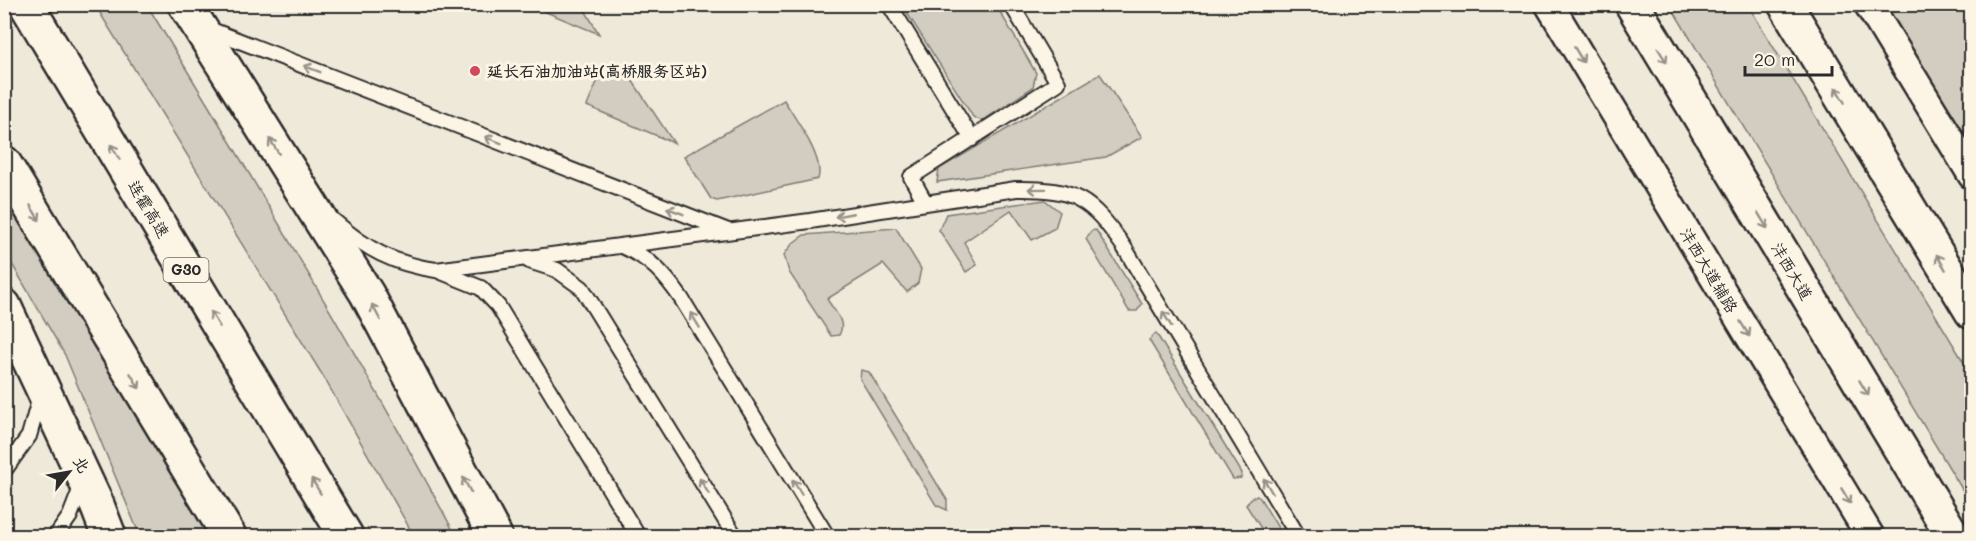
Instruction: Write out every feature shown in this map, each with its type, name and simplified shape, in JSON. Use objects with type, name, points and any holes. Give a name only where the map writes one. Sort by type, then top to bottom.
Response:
[{"type":"main road","name":"连霍高速","points":[[26,4],[346,537]]},
{"type":"main road","name":"沣西大道","points":[[1632,4],[1953,537]]},
{"type":"main road","points":[[1792,11],[1971,312]]},
{"type":"main road","points":[[192,15],[367,294],[495,537]]},
{"type":"main road","points":[[4,163],[229,537]]},
{"type":"main road","points":[[4,306],[39,377],[109,537]]},
{"type":"street","name":"沣西大道辅路","points":[[1549,4],[1870,537]]},
{"type":"street","points":[[1868,4],[1971,175]]},
{"type":"lane","points":[[890,4],[972,138]]},
{"type":"lane","points":[[925,202],[911,177],[1058,83],[1011,4]]},
{"type":"lane","points":[[192,15],[730,232]]},
{"type":"lane","points":[[436,270],[730,232],[1016,189],[1048,189],[1069,194],[1088,204],[1107,222],[1124,247],[1298,537]]},
{"type":"lane","points":[[305,195],[346,231],[378,254],[407,266],[436,270],[481,288],[498,306],[638,537]]},
{"type":"lane","points":[[623,246],[641,254],[662,272],[681,298],[827,537]]},
{"type":"lane","points":[[524,260],[557,270],[582,288],[735,537]]},
{"type":"lane","points":[[4,471],[29,436],[40,401],[39,377]]},
{"type":"lane","points":[[56,537],[70,516],[82,488],[78,463]]},
{"type":"shaded area","points":[[95,5],[147,5],[305,268],[456,536],[414,536],[323,376]]},
{"type":"shaded area","points":[[529,5],[582,5],[599,34]]},
{"type":"shaded area","points":[[902,5],[996,5],[1036,73],[1033,87],[982,121],[973,117]]},
{"type":"shaded area","points":[[1670,5],[1748,5],[1971,374],[1971,504]]},
{"type":"shaded area","points":[[1872,5],[1971,5],[1971,168]]},
{"type":"shaded area","points":[[605,63],[624,68],[674,143],[587,106]]},
{"type":"shaded area","points":[[1100,74],[1142,137],[1106,157],[937,182],[939,169]]},
{"type":"shaded area","points":[[784,100],[813,150],[819,170],[818,179],[717,201],[711,199],[684,156]]},
{"type":"shaded area","points":[[4,190],[210,536],[140,536],[65,355],[5,252]]},
{"type":"shaded area","points":[[1045,200],[1060,212],[1055,228],[1032,240],[1011,210],[964,242],[977,265],[966,272],[939,230],[946,214]]},
{"type":"shaded area","points":[[896,228],[921,269],[918,283],[907,292],[883,264],[827,299],[841,321],[839,335],[831,336],[789,272],[784,255],[793,243],[804,235]]},
{"type":"shaded area","points":[[1096,230],[1142,304],[1137,311],[1129,311],[1086,239],[1091,231]]},
{"type":"shaded area","points":[[1156,333],[1242,473],[1241,478],[1233,479],[1149,340]]},
{"type":"shaded area","points":[[861,370],[869,372],[947,500],[947,510],[936,505],[860,379]]},
{"type":"shaded area","points":[[1257,496],[1283,536],[1266,536],[1246,505],[1252,497]]},
{"type":"place","name":"延长石油加油站(高桥服务区站)","points":[[475,71]]}]
